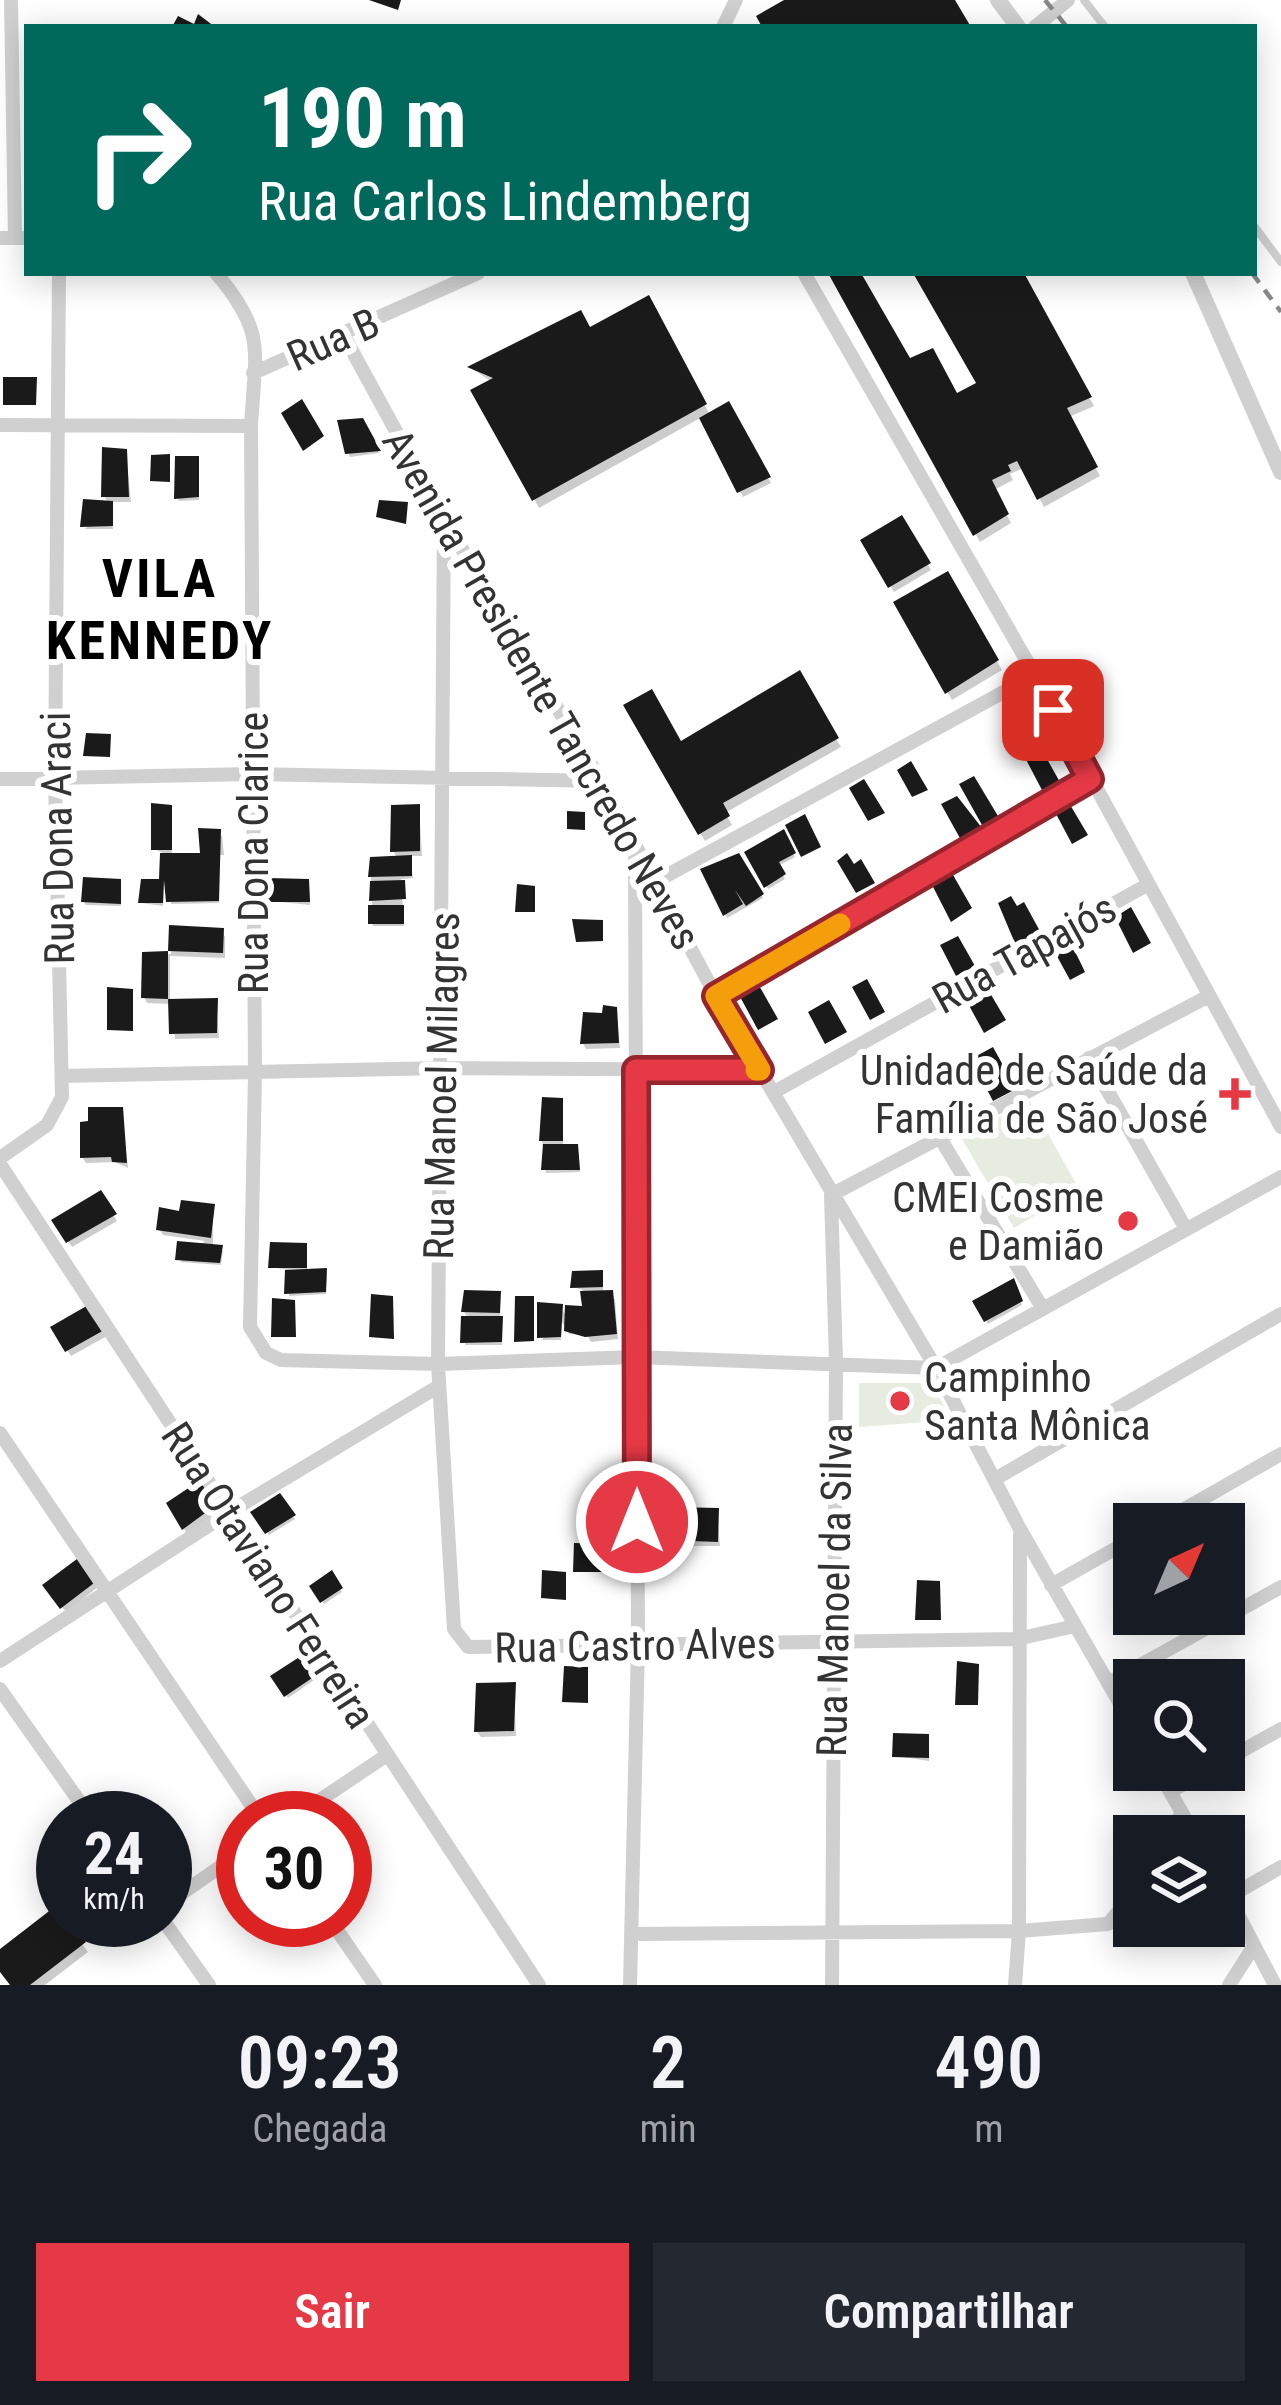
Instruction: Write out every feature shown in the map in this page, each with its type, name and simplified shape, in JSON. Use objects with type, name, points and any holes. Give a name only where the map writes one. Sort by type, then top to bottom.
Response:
[{"type":"street","points":[[11,0],[14,238]]},
{"type":"street","points":[[1039,24],[1068,0]]},
{"type":"street","name":"Rua Dona Araci","points":[[0,1161],[58,1114],[62,1076],[55,779],[59,276]]},
{"type":"street","name":"Rua Dona Clarice","points":[[218,276],[252,321],[254,373],[250,426],[255,1074],[250,1327],[266,1353],[281,1360],[438,1364]]},
{"type":"street","name":"Rua B","points":[[254,373],[472,276]]},
{"type":"street","points":[[806,276],[1035,675],[1281,1127]]},
{"type":"street","points":[[1194,276],[1281,472]]},
{"type":"street","name":"Avenida Presidente Tancredo Neves","points":[[344,336],[444,519],[601,781],[716,996],[936,1368],[1113,1692]]},
{"type":"street","points":[[0,425],[250,426]]},
{"type":"street","name":"Rua Manoel Milagres","points":[[444,519],[438,1364],[449,1617],[468,1647]]},
{"type":"street","points":[[653,883],[1035,675]]},
{"type":"street","points":[[0,779],[253,774],[601,781]]},
{"type":"street","points":[[716,996],[1090,779]]},
{"type":"street","points":[[630,1985],[638,1646],[635,850]]},
{"type":"street","name":"Rua Tapajós","points":[[774,1092],[1147,885]]},
{"type":"street","points":[[831,1195],[1208,997]]},
{"type":"street","points":[[1089,1058],[1186,1229]]},
{"type":"street","points":[[62,1076],[442,1068],[760,1070]]},
{"type":"street","points":[[940,1138],[1043,1309]]},
{"type":"street","name":"Rua Otaviano Ferreira","points":[[0,1161],[539,1985]]},
{"type":"street","points":[[438,1364],[635,1357],[936,1368],[1281,1177]]},
{"type":"street","name":"Rua Manoel da Silva","points":[[831,1195],[836,1361],[832,1985]]},
{"type":"street","points":[[994,1480],[1281,1314]]},
{"type":"street","points":[[0,1661],[228,1513],[439,1386]]},
{"type":"street","points":[[0,1433],[242,1791]]},
{"type":"street","points":[[1195,1503],[1281,1454]]},
{"type":"street","points":[[1016,1985],[1020,1529]]},
{"type":"street","points":[[1051,1585],[1113,1550]]},
{"type":"street","points":[[1108,1683],[1281,1587]]},
{"type":"street","name":"Rua Castro Alves","points":[[468,1647],[1017,1640],[1075,1626]]},
{"type":"street","points":[[0,1689],[72,1791]]},
{"type":"street","points":[[1245,1749],[1281,1729]]},
{"type":"street","points":[[333,1791],[388,1755]]},
{"type":"street","points":[[1171,1791],[1182,1813]]},
{"type":"street","points":[[1245,1884],[1281,1868]]},
{"type":"street","points":[[633,1934],[1019,1930],[1108,1924],[1113,1918]]},
{"type":"street","points":[[1245,1929],[1275,1985]]},
{"type":"street","points":[[1229,1985],[1254,1946]]},
{"type":"street","points":[[182,1947],[209,1985]]},
{"type":"street","points":[[348,1947],[374,1985]]},
{"type":"lane","points":[[1084,0],[1103,24]]},
{"type":"lane","points":[[1257,230],[1281,262]]},
{"type":"shaded area","points":[[1029,1100],[1079,1189],[1014,1228],[962,1139]]},
{"type":"shaded area","name":"Campinho Santa Mônica","points":[[859,1383],[931,1383],[952,1420],[859,1427]]},
{"type":"building","points":[[369,0],[401,0],[398,10]]},
{"type":"building","points":[[784,0],[955,0],[969,24],[760,24],[756,16]]},
{"type":"building","points":[[830,276],[863,276],[910,358],[933,348],[957,393],[976,383],[915,276],[1026,276],[1092,397],[1067,408],[1098,467],[1037,500],[1017,461],[1008,465],[1011,471],[992,480],[1009,514],[973,536]]},
{"type":"building","points":[[649,295],[707,404],[532,501],[470,390],[493,378],[467,367],[581,310],[590,327]]},
{"type":"building","points":[[3,377],[37,377],[36,405],[3,405]]},
{"type":"building","points":[[302,399],[324,436],[303,451],[281,413]]},
{"type":"building","points":[[729,401],[771,477],[737,493],[699,418]]},
{"type":"building","points":[[363,418],[381,451],[345,454],[337,420]]},
{"type":"building","points":[[102,447],[127,449],[129,497],[101,497]]},
{"type":"building","points":[[170,454],[170,482],[150,481],[151,455]]},
{"type":"building","points":[[175,456],[199,456],[199,497],[174,499]]},
{"type":"building","points":[[83,499],[113,501],[113,526],[80,527]]},
{"type":"building","points":[[379,500],[408,502],[406,524],[376,517]]},
{"type":"building","points":[[902,515],[931,563],[888,588],[860,540]]},
{"type":"building","points":[[948,571],[999,660],[945,694],[893,602]]},
{"type":"building","points":[[800,670],[839,738],[723,803],[730,816],[698,835],[623,705],[652,689],[681,741]]},
{"type":"building","points":[[86,733],[111,734],[110,757],[83,756]]},
{"type":"building","points":[[1037,741],[1061,784],[1043,792],[1020,748]]},
{"type":"building","points":[[911,761],[928,790],[912,797],[897,770]]},
{"type":"building","points":[[974,776],[998,816],[982,825],[959,784]]},
{"type":"building","points":[[864,779],[885,813],[868,821],[849,788]]},
{"type":"building","points":[[957,796],[982,828],[961,840],[941,804]]},
{"type":"building","points":[[151,803],[172,805],[172,850],[151,850]]},
{"type":"building","points":[[1069,803],[1088,835],[1072,844],[1055,812]]},
{"type":"building","points":[[420,804],[420,851],[390,852],[391,805]]},
{"type":"building","points":[[567,811],[585,812],[585,830],[567,829]]},
{"type":"building","points":[[805,814],[821,847],[801,857],[785,825]]},
{"type":"building","points":[[198,828],[221,829],[219,901],[166,902],[164,880],[163,903],[138,903],[141,879],[159,879],[160,853],[200,853]]},
{"type":"building","points":[[784,829],[796,853],[779,862],[786,874],[764,888],[744,852]]},
{"type":"building","points":[[739,853],[764,894],[746,906],[735,890],[743,904],[723,916],[700,869]]},
{"type":"building","points":[[847,853],[854,864],[861,859],[875,883],[856,893],[837,861]]},
{"type":"building","points":[[412,855],[412,876],[368,877],[370,857]]},
{"type":"building","points":[[949,868],[972,908],[951,922],[929,879]]},
{"type":"building","points":[[83,877],[121,879],[121,904],[81,902]]},
{"type":"building","points":[[268,878],[309,879],[310,902],[267,902]]},
{"type":"building","points":[[405,880],[406,899],[369,901],[370,881]]},
{"type":"building","points":[[517,884],[535,886],[535,912],[515,912]]},
{"type":"building","points":[[1011,896],[1017,906],[1024,902],[1041,933],[1017,948],[998,903]]},
{"type":"building","points":[[368,905],[404,905],[404,924],[368,924]]},
{"type":"building","points":[[1131,907],[1151,943],[1133,953],[1115,917]]},
{"type":"building","points":[[572,919],[603,920],[603,941],[576,942]]},
{"type":"building","points":[[169,925],[224,928],[223,953],[168,951]]},
{"type":"building","points":[[958,936],[975,966],[956,976],[940,945]]},
{"type":"building","points":[[1070,941],[1085,972],[1070,980],[1053,949]]},
{"type":"building","points":[[168,951],[168,999],[141,998],[142,952]]},
{"type":"building","points":[[867,979],[885,1012],[870,1020],[852,987]]},
{"type":"building","points":[[757,982],[778,1019],[758,1030],[738,993]]},
{"type":"building","points":[[107,987],[133,989],[133,1031],[107,1030]]},
{"type":"building","points":[[987,988],[1006,1020],[984,1033],[966,1000]]},
{"type":"building","points":[[218,998],[217,1033],[169,1034],[168,999]]},
{"type":"building","points":[[829,1000],[847,1032],[825,1044],[808,1012]]},
{"type":"building","points":[[603,1005],[617,1007],[619,1043],[580,1044],[583,1012],[602,1013]]},
{"type":"building","points":[[993,1047],[1016,1089],[993,1101],[971,1059]]},
{"type":"building","points":[[542,1097],[563,1098],[563,1141],[539,1141]]},
{"type":"building","points":[[88,1107],[123,1107],[127,1163],[112,1162],[111,1157],[80,1158],[80,1122],[88,1121]]},
{"type":"building","points":[[543,1144],[578,1144],[580,1170],[541,1170]]},
{"type":"building","points":[[101,1190],[117,1214],[66,1243],[51,1220]]},
{"type":"building","points":[[181,1200],[215,1204],[211,1238],[156,1230],[159,1207],[179,1211]]},
{"type":"building","points":[[177,1241],[223,1245],[220,1263],[175,1260]]},
{"type":"building","points":[[270,1242],[307,1243],[307,1268],[268,1268]]},
{"type":"building","points":[[327,1268],[326,1292],[284,1294],[285,1270]]},
{"type":"building","points":[[603,1270],[603,1287],[570,1288],[572,1271]]},
{"type":"building","points":[[1014,1278],[1023,1301],[984,1322],[972,1301]]},
{"type":"building","points":[[464,1290],[501,1291],[500,1313],[461,1312]]},
{"type":"building","points":[[613,1290],[617,1334],[585,1337],[564,1331],[565,1305],[582,1306],[580,1291]]},
{"type":"building","points":[[371,1294],[393,1296],[394,1339],[369,1337]]},
{"type":"building","points":[[515,1296],[534,1296],[534,1341],[514,1342]]},
{"type":"building","points":[[272,1298],[295,1300],[296,1337],[271,1337]]},
{"type":"building","points":[[537,1302],[563,1304],[561,1337],[537,1338]]},
{"type":"building","points":[[90,1304],[106,1329],[65,1352],[50,1327]]},
{"type":"building","points":[[461,1316],[503,1316],[502,1342],[460,1343]]},
{"type":"building","points":[[202,1479],[216,1505],[182,1530],[166,1503]]},
{"type":"building","points":[[280,1493],[296,1515],[265,1534],[250,1512]]},
{"type":"building","points":[[669,1507],[719,1508],[718,1542],[666,1540]]},
{"type":"building","points":[[574,1543],[613,1544],[613,1572],[573,1572]]},
{"type":"building","points":[[81,1556],[98,1580],[60,1609],[42,1585]]},
{"type":"building","points":[[332,1570],[343,1588],[320,1603],[309,1586]]},
{"type":"building","points":[[542,1570],[566,1572],[566,1600],[541,1598]]},
{"type":"building","points":[[917,1580],[940,1581],[941,1620],[915,1620]]},
{"type":"building","points":[[304,1654],[318,1674],[284,1697],[270,1676]]},
{"type":"building","points":[[957,1661],[979,1664],[978,1705],[955,1705]]},
{"type":"building","points":[[564,1666],[588,1667],[588,1703],[562,1702]]},
{"type":"building","points":[[516,1682],[514,1731],[474,1732],[476,1683]]},
{"type":"building","points":[[893,1733],[929,1734],[929,1758],[892,1757]]},
{"type":"building","points":[[36,1921],[36,1947],[79,1947],[30,1985],[10,1985],[0,1972],[0,1949]]},
{"type":"railway","points":[[1045,0],[1065,24]]},
{"type":"railway","points":[[1254,276],[1281,312]]},
{"type":"slow traffic","points":[[756,1070],[760,1070],[716,996],[840,924]]},
{"type":"place","name":"Unidade de Saúde da Família de São José","points":[[1235,1094]]},
{"type":"place","name":"CMEI Cosme e Damião","points":[[1128,1221]]},
{"type":"place","name":"Campinho Santa Mônica","points":[[900,1401]]},
{"type":"district","name":"VILA KENNEDY","points":[[160,609]]},
{"type":"route","points":[[637,1522],[636,1070],[760,1070],[716,996],[1090,779],[1053,710]]}]
